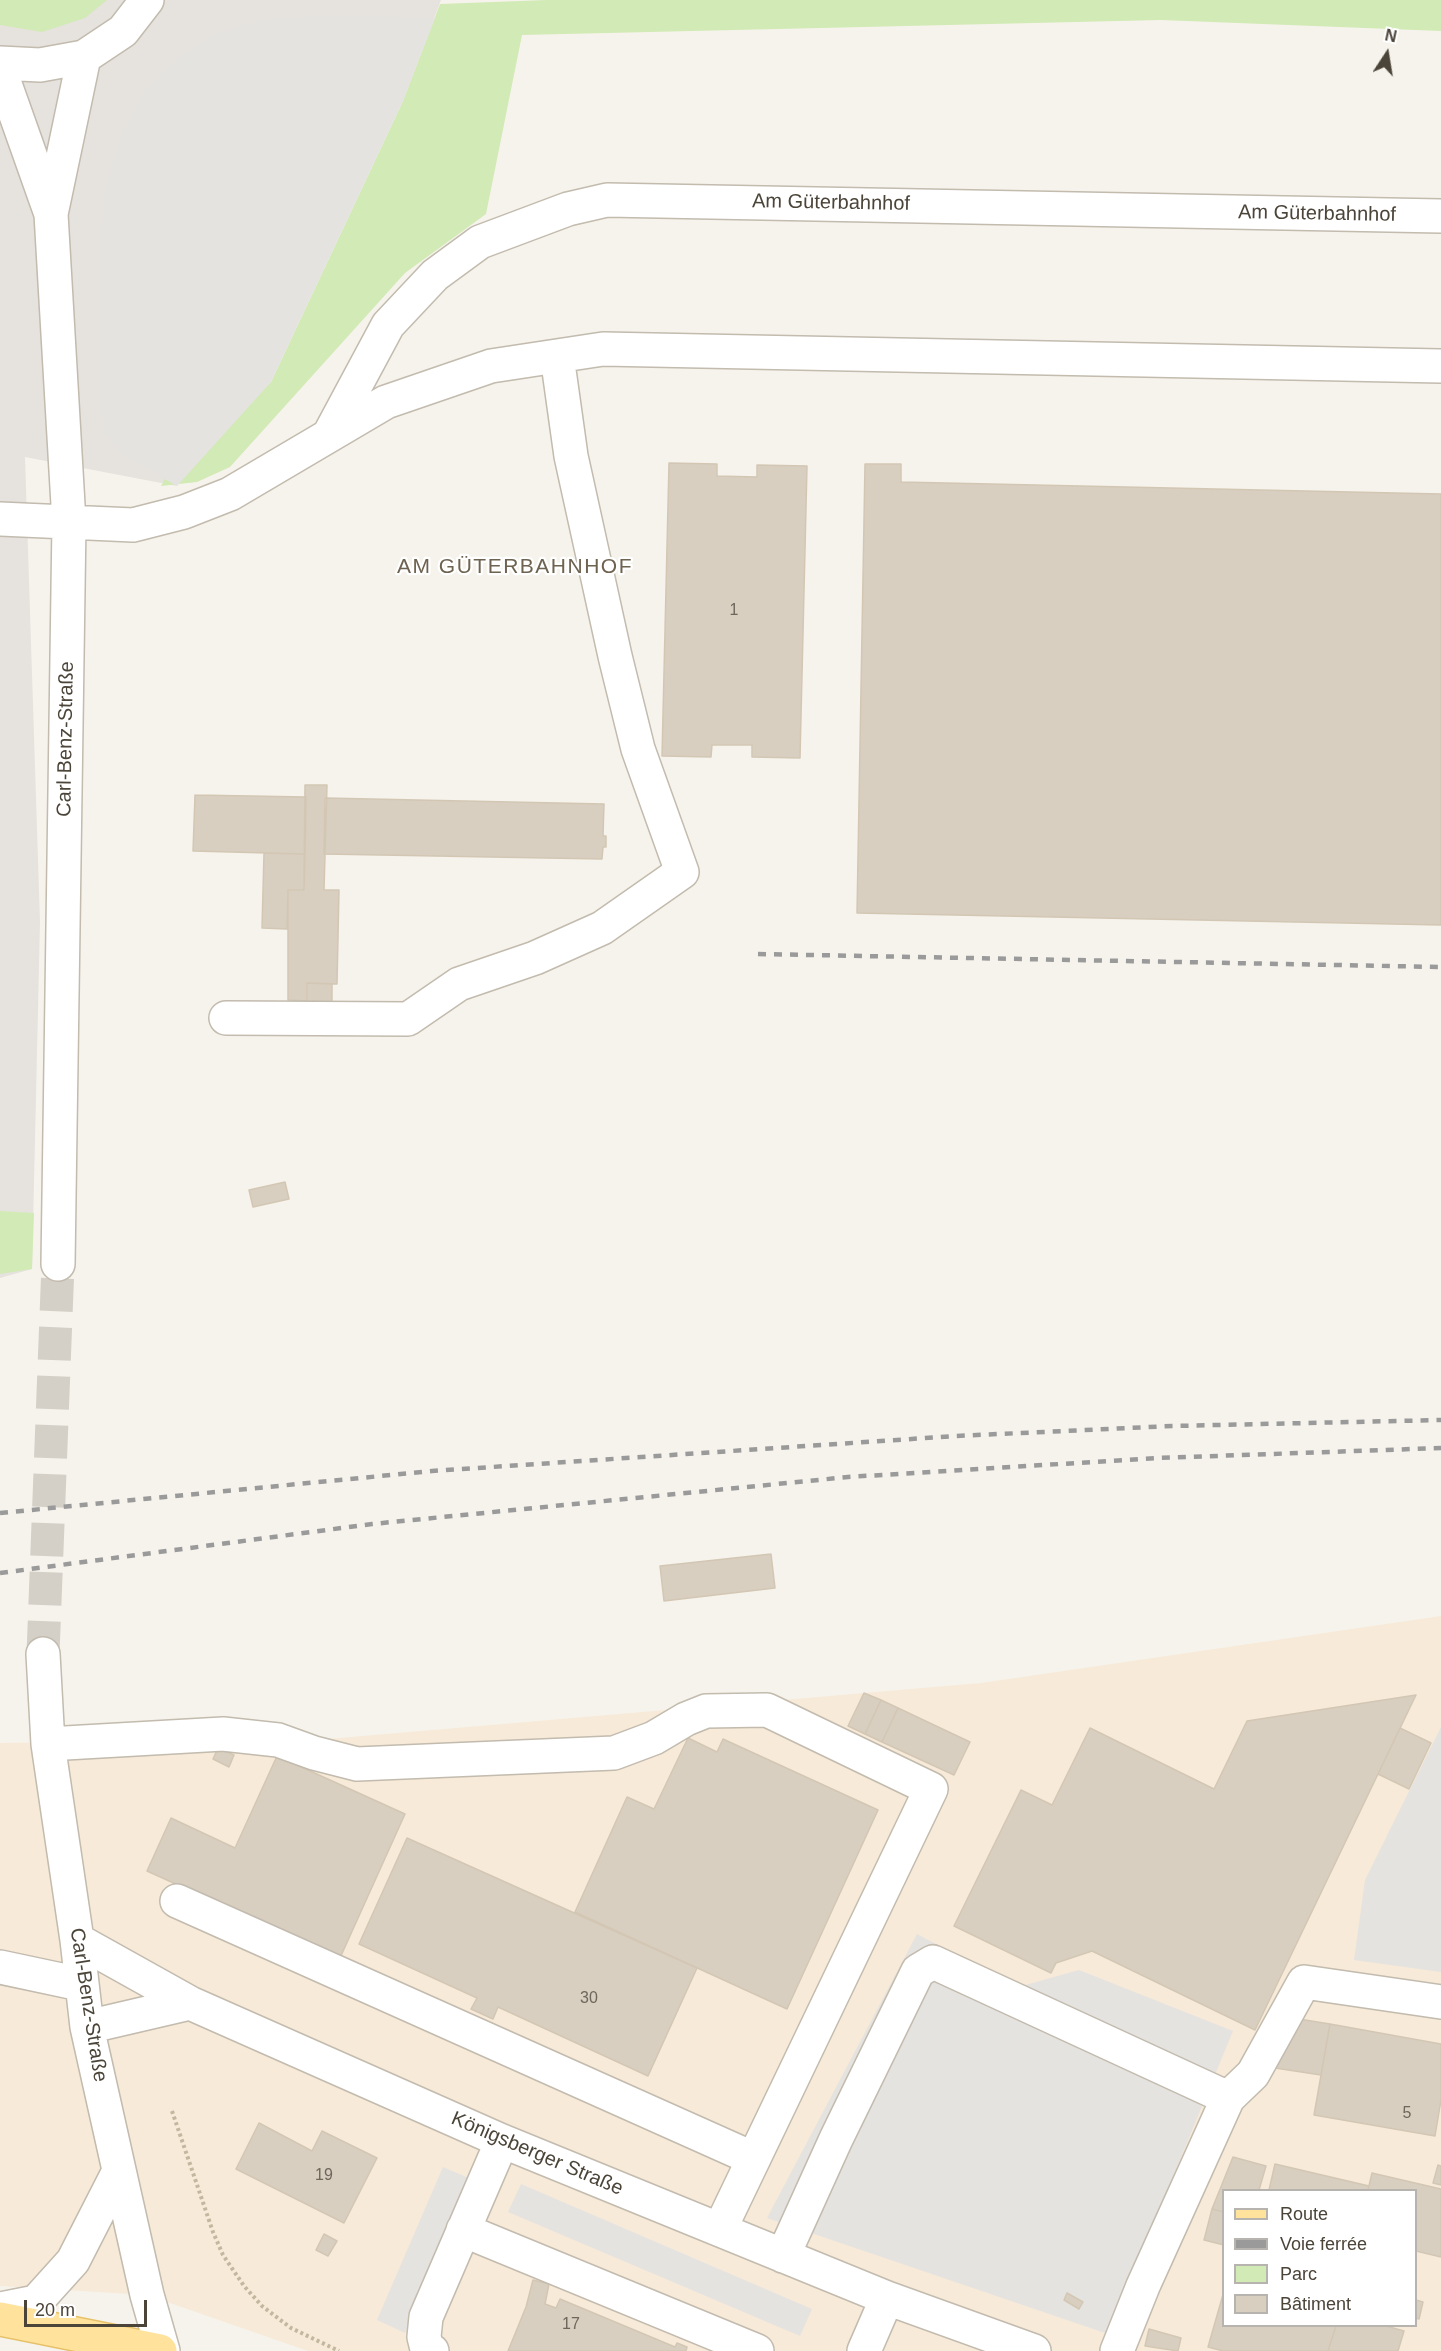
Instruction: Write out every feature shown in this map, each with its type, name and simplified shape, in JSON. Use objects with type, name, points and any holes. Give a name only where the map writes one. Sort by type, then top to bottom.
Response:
[{"type":"main road","points":[[0,2319],[161,2351]]},
{"type":"street","points":[[0,63],[40,65],[84,57],[123,31],[147,0]]},
{"type":"street","name":"Carl-Benz-Straße","points":[[58,1264],[69,522],[51,214],[84,57]]},
{"type":"street","name":"Carl-Benz-Straße","points":[[0,70],[51,214]]},
{"type":"street","name":"Am Güterbahnhof","points":[[328,437],[388,325],[435,275],[480,242],[568,209],[607,200],[1441,216]]},
{"type":"street","points":[[0,519],[133,525],[184,512],[230,494],[386,402],[441,381],[491,366],[603,349],[1441,366]]},
{"type":"street","points":[[226,1018],[408,1019],[459,984],[535,958],[602,928],[682,872],[638,748],[615,656],[571,456],[557,356]]},
{"type":"street","name":"Carl-Benz-Straße","points":[[43,1654],[48,1744],[77,1940],[80,1984],[87,2027],[161,2351]]},
{"type":"street","points":[[48,1744],[223,1734],[278,1740],[314,1753],[357,1764],[614,1753],[654,1738],[686,1719],[706,1711],[767,1710],[931,1789],[752,2158],[720,2229]]},
{"type":"street","points":[[177,1901],[752,2158]]},
{"type":"street","name":"Königsberger Straße","points":[[77,1940],[190,2003],[502,2141],[887,2298],[1034,2351]]},
{"type":"street","points":[[783,2256],[836,2139],[918,1971],[933,1962],[1228,2097]]},
{"type":"street","points":[[0,1967],[80,1984]]},
{"type":"street","points":[[1116,2351],[1228,2097],[1252,2074],[1304,1982],[1441,2002]]},
{"type":"street","points":[[87,2027],[190,2003]]},
{"type":"street","points":[[432,2351],[427,2349],[424,2337],[426,2317],[502,2141]]},
{"type":"street","points":[[0,2308],[36,2302],[73,2261],[119,2171]]},
{"type":"street","points":[[463,2230],[757,2351]]},
{"type":"street","points":[[864,2351],[887,2298]]},
{"type":"path","points":[[172,2111],[213,2232],[223,2255],[244,2286],[262,2306],[291,2328],[339,2351]]},
{"type":"shaded area","points":[[0,0],[441,0],[403,101],[177,486],[25,457],[40,922],[32,1269],[0,1278]]},
{"type":"shaded area","points":[[331,15],[435,18],[403,101],[271,382],[177,486],[120,453],[106,434],[99,409],[99,234],[106,182],[123,129],[147,88],[179,57],[214,34],[264,19]]},
{"type":"shaded area","points":[[1441,1616],[1441,2351],[308,2351],[147,2295],[0,2286],[0,1743],[316,1740],[981,1683]]},
{"type":"shaded area","points":[[1441,1727],[1441,1972],[1354,1960],[1365,1880]]},
{"type":"shaded area","points":[[917,1934],[1018,1987],[1079,1970],[1233,2031],[1108,2334],[767,2218]]},
{"type":"shaded area","points":[[443,2167],[471,2179],[405,2333],[377,2320]]},
{"type":"shaded area","points":[[521,2184],[812,2309],[800,2336],[508,2212]]},
{"type":"green space","points":[[0,0],[107,0],[85,18],[42,32],[0,25]]},
{"type":"green space","points":[[547,0],[1441,0],[1441,31],[1161,20],[522,35],[486,214],[405,273],[230,467],[197,482],[161,486],[165,479],[271,382],[403,101],[440,4]]},
{"type":"green space","points":[[0,1211],[34,1213],[32,1269],[0,1274]]},
{"type":"building","points":[[669,463],[717,464],[717,476],[757,477],[757,465],[807,466],[800,758],[752,757],[752,745],[712,745],[711,757],[662,756]]},
{"type":"building","points":[[865,464],[901,464],[901,482],[1441,494],[1441,925],[857,913]]},
{"type":"building","points":[[305,785],[327,785],[324,890],[339,890],[337,984],[307,983],[307,1001],[288,1000],[288,890],[304,890]]},
{"type":"building","points":[[195,795],[306,797],[305,854],[193,851]]},
{"type":"building","points":[[325,798],[604,804],[603,836],[606,836],[606,847],[603,847],[602,859],[324,854]]},
{"type":"building","points":[[264,853],[305,854],[304,890],[288,890],[287,929],[262,928]]},
{"type":"building","points":[[307,983],[332,984],[332,1002],[307,1001]]},
{"type":"building","points":[[285,1182],[289,1199],[253,1207],[249,1190]]},
{"type":"building","points":[[771,1554],[775,1588],[664,1601],[660,1566]]},
{"type":"building","points":[[864,1693],[881,1700],[865,1734],[848,1726]]},
{"type":"building","points":[[1416,1695],[1255,2030],[1092,1951],[1056,1963],[1051,1973],[954,1926],[1021,1790],[1052,1805],[1090,1728],[1214,1789],[1247,1721]]},
{"type":"building","points":[[881,1700],[898,1708],[882,1742],[865,1734]]},
{"type":"building","points":[[898,1708],[970,1742],[954,1775],[882,1742]]},
{"type":"building","points":[[1400,1728],[1431,1743],[1409,1789],[1378,1774]]},
{"type":"building","points":[[688,1738],[717,1752],[723,1739],[878,1810],[787,2009],[575,1912],[627,1797],[654,1809]]},
{"type":"building","points":[[218,1748],[234,1755],[229,1767],[213,1759]]},
{"type":"building","points":[[277,1756],[405,1814],[340,1958],[147,1871],[171,1818],[235,1848]]},
{"type":"building","points":[[407,1838],[697,1968],[648,2076],[498,2007],[493,2019],[471,2009],[477,1998],[359,1944]]},
{"type":"building","points":[[1299,2019],[1330,2024],[1321,2075],[1275,2068]]},
{"type":"building","points":[[1330,2024],[1441,2044],[1441,2100],[1435,2136],[1314,2115]]},
{"type":"building","points":[[259,2123],[312,2151],[322,2131],[377,2158],[344,2223],[236,2169]]},
{"type":"building","points":[[1233,2157],[1266,2166],[1259,2189],[1222,2189],[1222,2212],[1212,2209]]},
{"type":"building","points":[[1275,2164],[1369,2186],[1368,2189],[1269,2189]]},
{"type":"building","points":[[1438,2165],[1441,2166],[1441,2185],[1433,2183]]},
{"type":"building","points":[[1372,2173],[1441,2189],[1441,2257],[1417,2251],[1417,2189],[1368,2189]]},
{"type":"building","points":[[1212,2209],[1222,2212],[1222,2244],[1204,2240]]},
{"type":"building","points":[[324,2234],[337,2241],[328,2256],[316,2250]]},
{"type":"building","points":[[533,2280],[549,2284],[545,2304],[556,2308],[560,2299],[675,2347],[677,2343],[687,2347],[686,2351],[508,2351],[526,2307]]},
{"type":"building","points":[[1067,2293],[1083,2302],[1079,2309],[1064,2300]]},
{"type":"building","points":[[1222,2298],[1222,2327],[1336,2327],[1328,2351],[1223,2351],[1208,2347]]},
{"type":"building","points":[[1417,2300],[1423,2302],[1419,2319],[1417,2318]]},
{"type":"building","points":[[1336,2327],[1390,2327],[1404,2331],[1398,2351],[1328,2351]]},
{"type":"building","points":[[1149,2329],[1181,2338],[1178,2351],[1145,2346]]},
{"type":"tunnel","points":[[43,1654],[58,1264]]},
{"type":"railway","points":[[758,954],[1441,967]]},
{"type":"railway","points":[[0,1513],[432,1471],[956,1436],[1172,1426],[1441,1420]]},
{"type":"railway","points":[[0,1573],[372,1524],[848,1477],[1158,1458],[1441,1448]]},
{"type":"district","name":"AM GÜTERBAHNHOF","points":[[515,567]]}]
